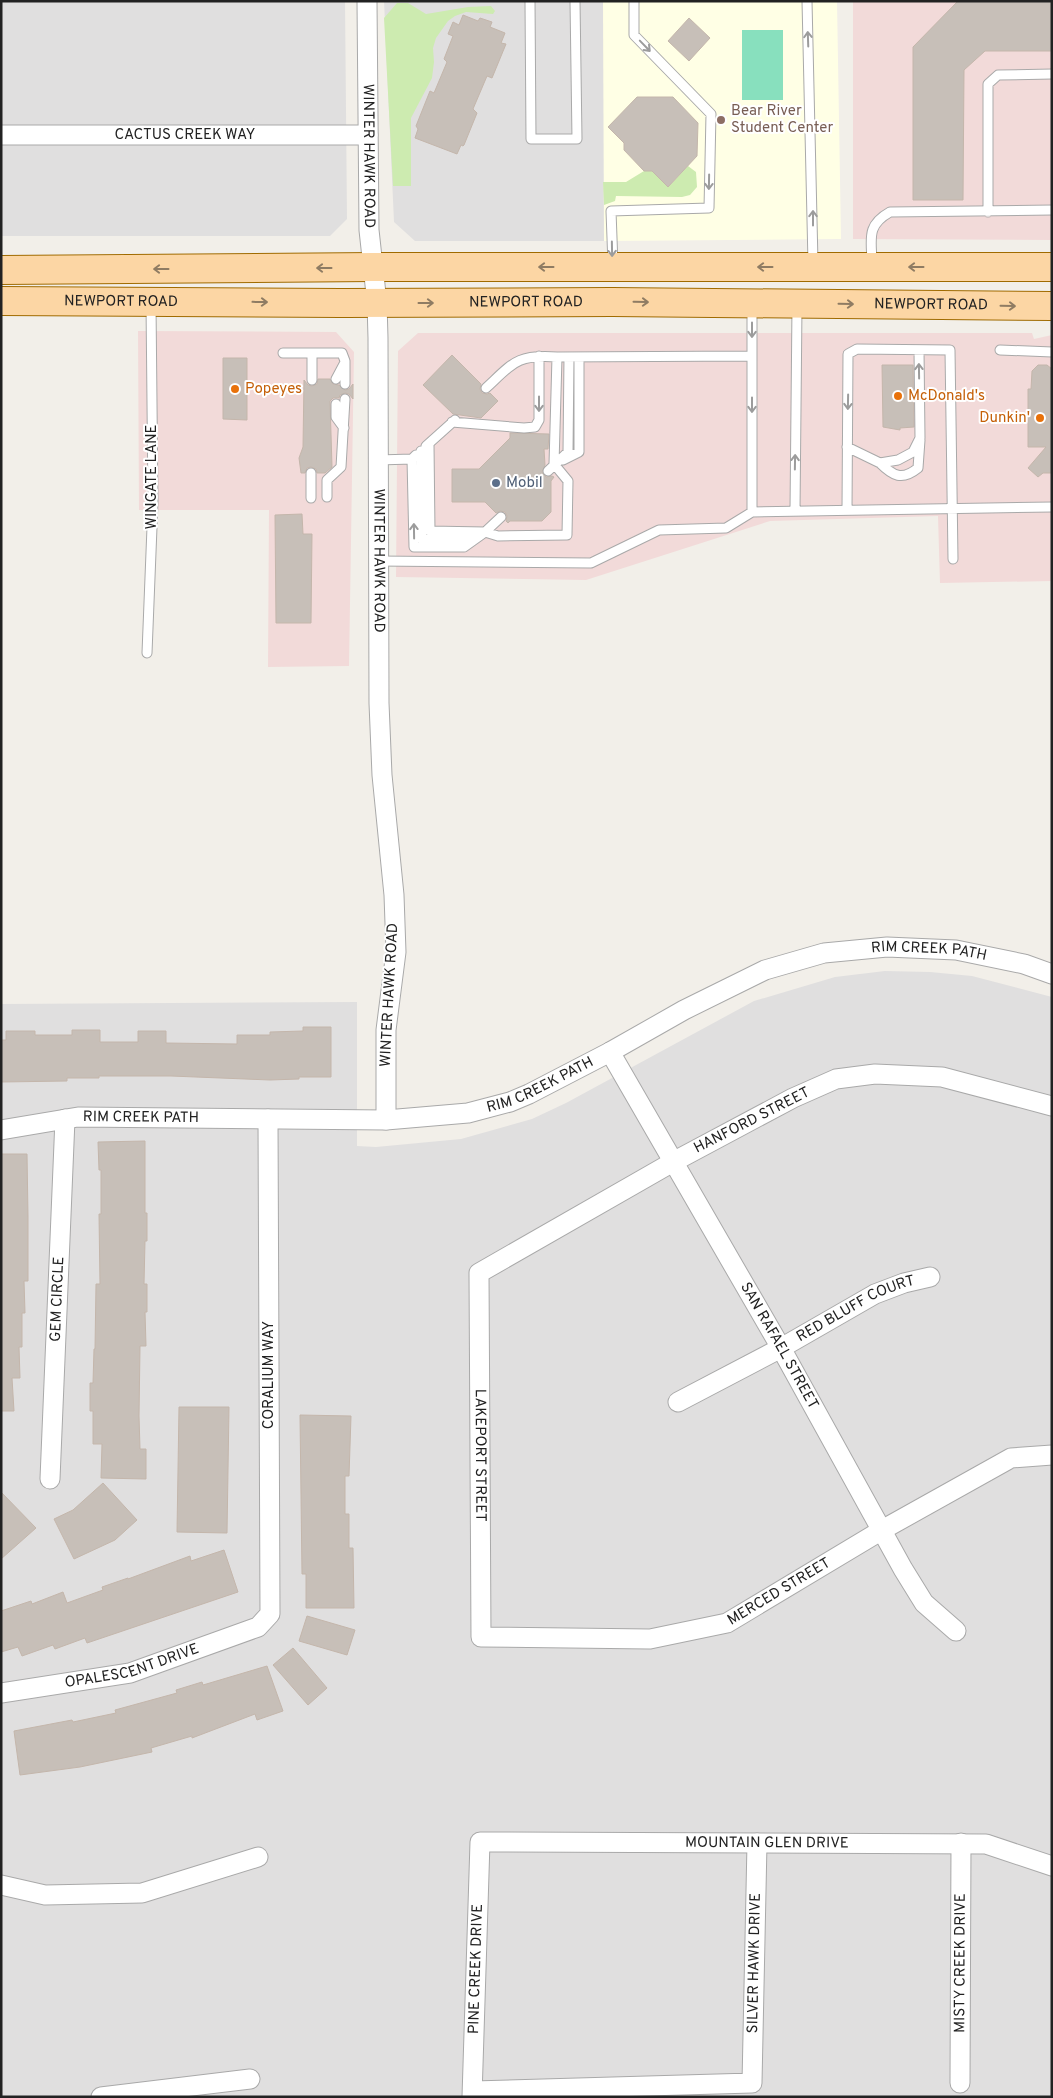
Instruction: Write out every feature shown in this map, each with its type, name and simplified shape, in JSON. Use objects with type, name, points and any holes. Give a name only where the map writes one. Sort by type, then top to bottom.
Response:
[{"type":"main road","points":[[1,270],[373,267],[1052,267]]},
{"type":"main road","points":[[752,304],[779,284],[925,286],[992,267]]},
{"type":"main road","name":"NEWPORT ROAD","points":[[1,301],[612,302],[1052,306]]},
{"type":"street","name":"WINTER HAWK ROAD","points":[[367,1],[369,230],[377,303],[378,561],[382,775],[394,895],[396,952],[386,1030],[386,1120]]},
{"type":"street","name":"CACTUS CREEK WAY","points":[[1,135],[368,135]]},
{"type":"street","name":"RIM CREEK PATH","points":[[1,1130],[78,1117],[386,1120],[468,1113],[510,1102],[529,1094],[743,979],[787,962],[824,953],[887,947],[956,950],[1024,964],[1052,974]]},
{"type":"street","name":"SAN RAFAEL STREET","points":[[610,1052],[924,1603],[956,1631]]},
{"type":"street","name":"HANFORD STREET","points":[[478,1273],[673,1162],[793,1098],[836,1079],[875,1074],[942,1077],[1052,1106]]},
{"type":"street","name":"GEM CIRCLE","points":[[50,1479],[65,1119]]},
{"type":"street","name":"CORALIUM WAY","points":[[258,1627],[270,1614],[268,1119]]},
{"type":"street","name":"LAKEPORT STREET","points":[[478,1273],[481,1637]]},
{"type":"street","name":"RED BLUFF COURT","points":[[678,1402],[780,1348],[875,1294],[904,1283],[930,1277]]},
{"type":"street","name":"MERCED STREET","points":[[481,1637],[650,1639],[726,1623],[882,1530],[1011,1458],[1052,1455]]},
{"type":"street","name":"OPALESCENT DRIVE","points":[[1,1693],[130,1673],[258,1627]]},
{"type":"street","name":"MOUNTAIN GLEN DRIVE","points":[[480,1842],[986,1844],[1052,1866]]},
{"type":"street","name":"PINE CREEK DRIVE","points":[[472,2094],[480,1842]]},
{"type":"street","name":"SILVER HAWK DRIVE","points":[[472,2094],[752,2083],[757,1843]]},
{"type":"street","name":"MISTY CREEK DRIVE","points":[[960,2083],[961,1844]]},
{"type":"street","points":[[1,1885],[45,1895],[142,1893],[258,1857]]},
{"type":"street","points":[[102,2097],[250,2078]]},
{"type":"lane","points":[[530,1],[531,139],[577,139],[575,1]]},
{"type":"lane","points":[[613,268],[612,211],[709,208],[711,114],[634,35],[634,1]]},
{"type":"lane","points":[[807,1],[813,267]]},
{"type":"lane","points":[[988,212],[988,84],[998,75],[1052,74]]},
{"type":"lane","points":[[872,268],[872,228],[878,219],[890,212],[1052,210]]},
{"type":"lane","name":"WINGATE LANE","points":[[147,653],[152,502],[151,301]]},
{"type":"lane","points":[[752,304],[752,512]]},
{"type":"lane","points":[[795,511],[797,304]]},
{"type":"lane","points":[[847,510],[848,354],[858,349],[950,350],[953,559]]},
{"type":"lane","points":[[847,447],[880,463],[890,473],[901,476],[910,474],[918,468],[920,438],[919,350]]},
{"type":"lane","points":[[1000,350],[1052,352]]},
{"type":"lane","points":[[282,353],[342,353],[345,361],[345,384]]},
{"type":"lane","points":[[312,353],[312,380]]},
{"type":"lane","points":[[486,388],[514,362],[539,356],[752,356]]},
{"type":"lane","points":[[378,460],[412,459],[454,420],[524,428],[535,427],[539,420],[539,356]]},
{"type":"lane","points":[[551,467],[557,357]]},
{"type":"lane","points":[[551,467],[568,452],[569,357]]},
{"type":"lane","points":[[551,467],[579,452],[579,357]]},
{"type":"lane","points":[[336,379],[345,361]]},
{"type":"lane","points":[[327,497],[327,480],[340,467],[345,399]]},
{"type":"lane","points":[[336,404],[336,417],[344,428]]},
{"type":"lane","points":[[880,463],[898,460],[912,452],[920,438]]},
{"type":"lane","points":[[429,444],[430,531],[485,532],[498,536],[567,535],[568,481],[551,467]]},
{"type":"lane","points":[[421,451],[422,538],[464,540],[485,532]]},
{"type":"lane","points":[[412,459],[414,547],[464,547],[485,532],[501,517]]},
{"type":"lane","points":[[311,473],[311,498]]},
{"type":"lane","points":[[378,561],[591,563],[659,530],[726,528],[752,512],[1052,508]]},
{"type":"shaded area","points":[[1,1],[345,1],[347,219],[330,236],[1,236]]},
{"type":"shaded area","points":[[384,1],[604,1],[604,241],[415,241],[394,222]]},
{"type":"shaded area","name":"Bear River Student Center","points":[[603,1],[837,1],[841,239],[604,241]]},
{"type":"shaded area","points":[[853,1],[1052,1],[1052,240],[853,239]]},
{"type":"shaded area","points":[[138,331],[336,332],[354,352],[349,666],[268,667],[269,510],[139,510]]},
{"type":"shaded area","points":[[418,333],[1032,333],[1034,339],[1052,335],[1052,581],[940,583],[938,516],[770,521],[586,580],[396,577],[398,351]]},
{"type":"shaded area","points":[[885,971],[930,972],[972,976],[1052,997],[1052,2097],[1,2097],[1,1004],[357,1002],[357,1146],[376,1147],[461,1139],[532,1119],[566,1103],[754,1001],[835,977]]},
{"type":"green space","points":[[397,3],[408,3],[426,14],[468,7],[491,6],[495,11],[493,14],[466,12],[455,16],[448,21],[436,38],[433,48],[432,78],[411,118],[411,186],[393,186],[384,18]]},
{"type":"green space","points":[[742,30],[783,30],[783,100],[742,100]]},
{"type":"green space","points":[[688,166],[696,172],[697,187],[690,195],[682,197],[616,196],[615,201],[604,205],[603,182],[626,182],[644,171],[652,171],[668,187]]},
{"type":"building","points":[[958,1],[1052,1],[1052,51],[985,51],[964,70],[963,200],[913,200],[913,47]]},
{"type":"building","points":[[463,15],[478,21],[480,18],[492,22],[490,27],[505,33],[501,43],[506,44],[492,78],[487,76],[473,109],[477,113],[464,145],[461,145],[457,154],[415,138],[418,129],[416,126],[430,91],[434,93],[447,62],[444,59],[453,36],[448,34],[453,22],[459,25]]},
{"type":"building","points":[[689,18],[710,38],[689,61],[668,41]]},
{"type":"building","points":[[637,97],[673,97],[698,123],[697,156],[668,187],[652,171],[644,171],[624,150],[624,143],[608,127]]},
{"type":"building","points":[[452,355],[481,384],[480,389],[482,393],[490,393],[498,401],[481,418],[453,414],[423,385]]},
{"type":"building","name":"Popeyes","points":[[223,358],[247,358],[247,420],[223,419]]},
{"type":"building","name":"McDonald's","points":[[882,365],[913,365],[914,427],[900,428],[900,430],[883,427]]},
{"type":"building","name":"Dunkin'","points":[[1038,365],[1047,365],[1052,369],[1052,473],[1043,473],[1038,477],[1028,468],[1046,447],[1028,447],[1028,389],[1031,389],[1032,371]]},
{"type":"building","points":[[318,379],[330,379],[333,384],[339,385],[345,390],[349,389],[353,384],[353,399],[349,394],[345,393],[340,395],[339,398],[333,398],[330,401],[332,467],[325,473],[317,473],[316,469],[311,467],[307,468],[305,473],[301,473],[299,458],[303,447],[304,380],[308,385],[312,386],[317,384]]},
{"type":"building","points":[[510,433],[549,434],[548,449],[544,449],[545,465],[542,472],[546,477],[554,477],[551,481],[551,512],[542,521],[510,521],[508,523],[505,512],[500,511],[496,513],[485,502],[452,502],[452,469],[479,469],[510,438]]},
{"type":"building","points":[[302,514],[303,534],[312,534],[311,623],[276,623],[275,515]]},
{"type":"building","points":[[303,1027],[331,1027],[331,1077],[299,1077],[299,1079],[270,1080],[171,1076],[99,1076],[99,1078],[67,1078],[67,1081],[1,1082],[1,1040],[6,1040],[6,1031],[35,1031],[35,1035],[72,1035],[72,1030],[100,1030],[100,1042],[138,1042],[138,1031],[166,1031],[166,1043],[237,1044],[237,1035],[270,1035],[270,1032],[303,1031]]},
{"type":"building","points":[[145,1141],[147,1241],[145,1241],[144,1284],[147,1284],[147,1312],[145,1312],[146,1346],[140,1346],[139,1416],[140,1449],[146,1449],[146,1479],[101,1478],[102,1444],[93,1444],[93,1411],[90,1411],[90,1383],[93,1383],[95,1349],[96,1284],[100,1284],[99,1214],[101,1214],[101,1170],[99,1170],[98,1142]]},
{"type":"building","points":[[1,1154],[27,1154],[28,1281],[24,1281],[25,1313],[22,1313],[22,1347],[19,1347],[20,1378],[12,1378],[14,1411],[1,1411]]},
{"type":"building","points":[[179,1407],[229,1407],[227,1533],[177,1532]]},
{"type":"building","points":[[300,1415],[351,1416],[349,1476],[345,1476],[345,1514],[349,1514],[349,1548],[353,1548],[354,1608],[306,1608],[306,1574],[302,1574]]},
{"type":"building","points":[[103,1483],[137,1520],[115,1540],[74,1559],[54,1519],[73,1510]]},
{"type":"building","points":[[1,1492],[36,1528],[1,1559]]},
{"type":"building","points":[[224,1550],[238,1592],[87,1643],[85,1638],[55,1649],[53,1645],[22,1656],[18,1647],[1,1652],[1,1611],[31,1601],[32,1604],[63,1592],[67,1603],[103,1590],[102,1587],[190,1556],[191,1561]]},
{"type":"building","points":[[307,1616],[355,1630],[347,1655],[299,1641]]},
{"type":"building","points":[[293,1648],[327,1688],[308,1705],[273,1665]]},
{"type":"building","points":[[267,1666],[283,1711],[257,1720],[255,1714],[192,1738],[192,1736],[151,1748],[152,1752],[80,1767],[20,1775],[14,1731],[116,1713],[115,1710],[177,1693],[176,1690],[202,1682],[203,1685]]},
{"type":"place","name":"Bear River Student Center","points":[[721,120]]},
{"type":"place","name":"Popeyes","points":[[235,389]]},
{"type":"place","name":"McDonald's","points":[[898,396]]},
{"type":"place","name":"Dunkin'","points":[[1040,418]]},
{"type":"place","name":"Mobil","points":[[496,483]]}]
